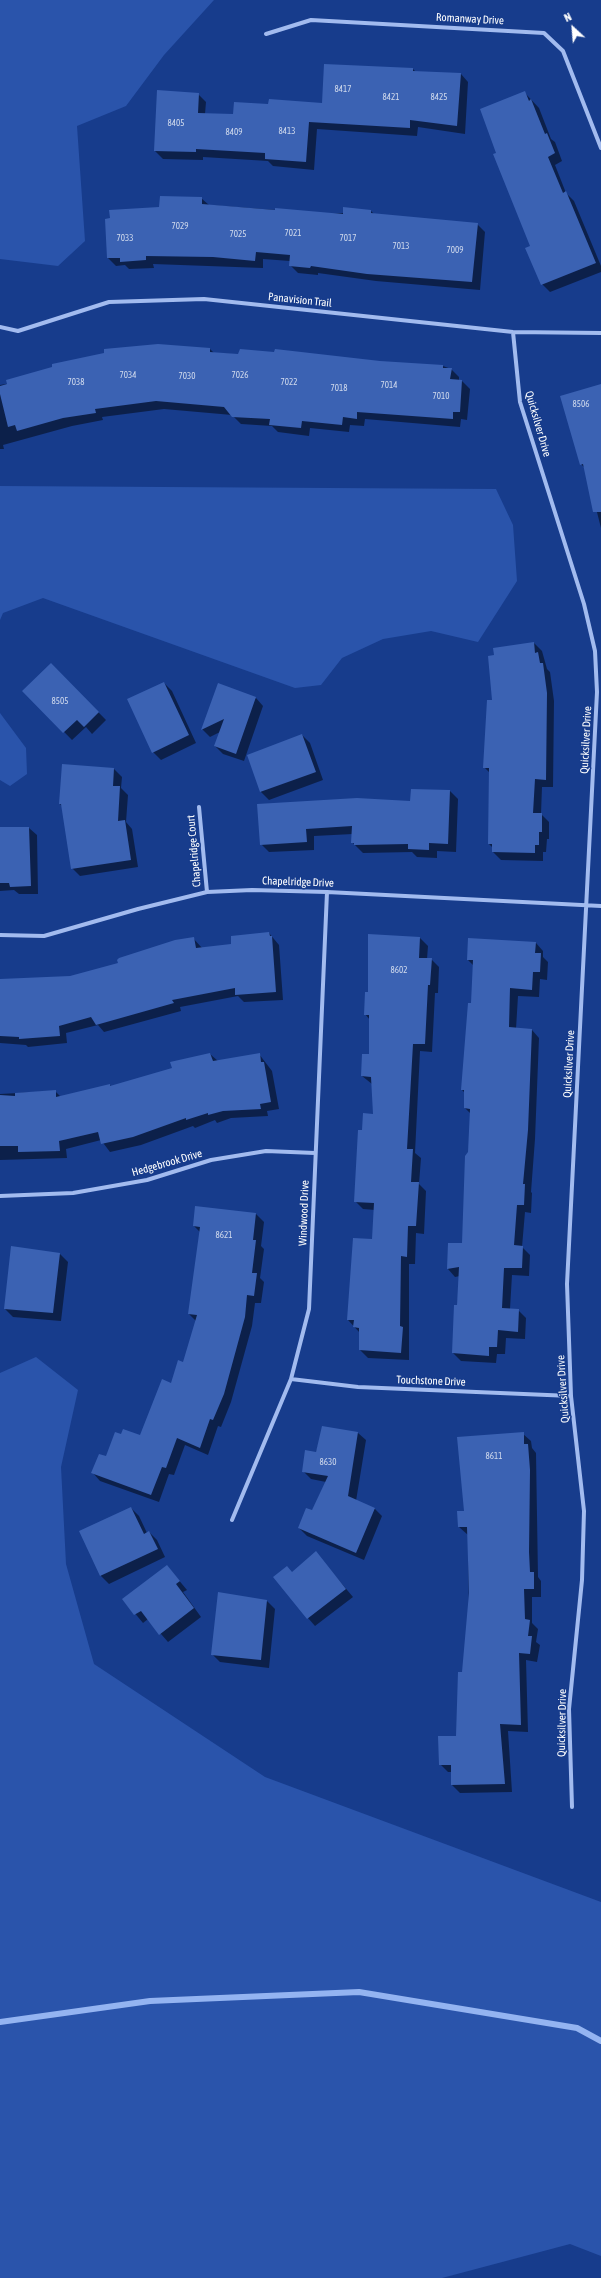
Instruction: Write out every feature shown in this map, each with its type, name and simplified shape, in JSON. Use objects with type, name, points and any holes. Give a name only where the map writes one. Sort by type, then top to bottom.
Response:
[{"type":"street","name":"Romanway Drive","points":[[266,34],[311,20],[544,33],[563,51],[601,148]]},
{"type":"street","name":"Panavision Trail","points":[[0,328],[18,331],[110,302],[204,299],[513,332],[601,333]]},
{"type":"street","name":"Quicksilver Drive","points":[[513,332],[520,402],[584,604],[594,651],[597,692],[567,1284],[571,1396],[584,1511],[582,1580],[569,1709],[572,1807]]},
{"type":"street","name":"Chapelridge Court","points":[[199,807],[207,892]]},
{"type":"street","name":"Chapelridge Drive","points":[[0,935],[44,936],[138,909],[207,892],[252,890],[327,892],[601,906]]},
{"type":"street","name":"Windwood Drive","points":[[232,1520],[291,1380],[309,1309],[327,892]]},
{"type":"street","name":"Hedgebrook Drive","points":[[0,1196],[73,1193],[147,1180],[211,1160],[266,1151],[315,1153]]},
{"type":"street","name":"Touchstone Drive","points":[[291,1380],[358,1387],[571,1396]]},
{"type":"shaded area","points":[[0,0],[214,0],[164,55],[126,106],[77,126],[85,241],[58,266],[0,259]]},
{"type":"shaded area","points":[[0,486],[496,489],[513,525],[517,581],[478,642],[431,631],[383,639],[342,658],[321,685],[295,688],[43,598],[3,613],[0,620]]},
{"type":"shaded area","points":[[0,713],[26,748],[27,774],[10,786],[0,780]]},
{"type":"shaded area","points":[[36,1357],[78,1390],[61,1467],[66,1564],[94,1664],[265,1777],[601,1902],[601,2256],[570,2244],[442,2278],[0,2278],[0,1373]]},
{"type":"building","points":[[324,64],[413,68],[413,71],[461,73],[457,126],[410,120],[410,128],[309,122],[306,162],[265,159],[265,153],[196,149],[196,152],[154,151],[157,90],[199,93],[198,113],[233,114],[234,102],[268,104],[269,99],[322,103]]},
{"type":"building","points":[[525,91],[529,101],[531,99],[545,134],[547,133],[555,153],[548,157],[563,193],[566,191],[596,263],[541,285],[525,248],[530,246],[493,154],[496,153],[480,109]]},
{"type":"building","points":[[160,196],[202,197],[202,204],[275,210],[275,208],[343,214],[343,207],[371,210],[371,213],[478,223],[472,282],[367,274],[311,266],[310,268],[289,266],[290,255],[256,252],[255,261],[213,257],[146,256],[146,260],[120,262],[120,258],[107,258],[105,219],[110,218],[109,210],[159,207]]},
{"type":"building","points":[[158,344],[210,348],[210,352],[238,354],[240,349],[274,352],[275,349],[380,361],[443,365],[443,368],[452,368],[450,379],[462,380],[460,412],[453,412],[453,419],[357,412],[357,419],[343,417],[342,425],[302,421],[301,428],[269,425],[270,419],[232,417],[224,407],[156,401],[95,409],[96,413],[63,418],[17,431],[15,425],[8,427],[0,394],[0,386],[7,384],[6,380],[52,367],[52,364],[104,353],[104,349]]},
{"type":"building","points":[[601,384],[601,512],[593,512],[583,464],[580,465],[560,396]]},
{"type":"building","points":[[534,642],[535,653],[538,652],[540,663],[543,663],[547,693],[546,780],[535,779],[533,813],[542,813],[542,832],[539,832],[539,845],[535,845],[535,853],[492,852],[492,844],[488,844],[489,768],[483,768],[487,700],[492,700],[488,656],[494,655],[493,648]]},
{"type":"building","points":[[51,663],[99,712],[84,727],[77,720],[63,733],[22,691]]},
{"type":"building","points":[[164,682],[189,735],[152,753],[127,699]]},
{"type":"building","points":[[218,683],[256,697],[236,754],[214,746],[224,719],[201,730]]},
{"type":"building","points":[[302,734],[316,772],[260,792],[247,755]]},
{"type":"building","points":[[62,764],[114,768],[113,786],[120,786],[118,821],[125,820],[131,860],[71,869],[61,804],[59,804]]},
{"type":"building","points":[[411,789],[450,790],[448,844],[429,843],[429,850],[408,849],[408,844],[354,845],[354,843],[351,843],[352,826],[306,829],[307,842],[260,845],[257,804],[357,798],[410,801]]},
{"type":"building","points":[[0,827],[29,827],[31,886],[10,887],[9,883],[0,883]]},
{"type":"building","points":[[269,932],[270,936],[272,936],[276,992],[235,995],[235,988],[172,1000],[174,1003],[96,1025],[91,1017],[59,1026],[60,1036],[19,1039],[19,1037],[0,1036],[0,979],[70,976],[118,963],[117,960],[119,958],[175,940],[194,937],[196,948],[231,944],[231,936]]},
{"type":"building","points":[[368,934],[420,937],[419,958],[432,958],[430,985],[428,985],[425,1044],[413,1044],[407,1149],[413,1149],[411,1182],[419,1182],[416,1226],[408,1226],[407,1257],[401,1256],[400,1326],[403,1327],[401,1353],[359,1350],[359,1328],[353,1327],[354,1320],[347,1320],[353,1238],[372,1239],[374,1203],[354,1202],[358,1130],[362,1130],[363,1113],[373,1114],[371,1077],[361,1076],[362,1054],[369,1054],[369,1015],[364,1015],[365,992],[368,992]]},
{"type":"building","points":[[468,938],[536,942],[535,953],[541,953],[540,972],[533,972],[532,990],[510,988],[509,1027],[532,1029],[528,1130],[523,1184],[525,1184],[524,1205],[517,1205],[514,1245],[523,1246],[522,1268],[504,1268],[502,1308],[519,1309],[518,1332],[498,1330],[497,1347],[489,1347],[489,1356],[452,1353],[454,1305],[457,1305],[459,1267],[447,1269],[448,1243],[462,1243],[465,1156],[468,1152],[470,1109],[464,1108],[464,1090],[461,1090],[468,1003],[471,1003],[473,960],[467,960]]},
{"type":"building","points":[[210,1053],[213,1061],[260,1053],[261,1062],[264,1062],[271,1102],[260,1104],[261,1109],[223,1111],[208,1115],[208,1113],[186,1120],[186,1118],[133,1137],[101,1144],[98,1132],[59,1141],[60,1151],[18,1152],[18,1146],[0,1146],[0,1095],[15,1096],[15,1093],[56,1090],[56,1097],[110,1084],[110,1086],[172,1068],[170,1062]]},
{"type":"building","points":[[195,1206],[256,1213],[253,1240],[256,1240],[252,1273],[257,1273],[254,1296],[247,1295],[245,1317],[224,1394],[213,1420],[210,1419],[200,1448],[177,1438],[166,1468],[162,1467],[151,1495],[91,1473],[99,1454],[106,1456],[115,1432],[121,1434],[123,1429],[140,1435],[162,1379],[171,1383],[178,1360],[183,1362],[197,1315],[188,1314],[200,1227],[193,1226]]},
{"type":"building","points":[[11,1246],[60,1253],[53,1313],[4,1309]]},
{"type":"building","points":[[322,1426],[358,1432],[348,1496],[375,1508],[356,1553],[298,1528],[306,1508],[312,1510],[328,1476],[302,1472],[305,1450],[316,1452]]},
{"type":"building","points":[[524,1432],[524,1444],[528,1444],[530,1470],[529,1552],[530,1572],[534,1572],[534,1589],[524,1589],[525,1619],[530,1620],[528,1636],[532,1636],[530,1654],[519,1653],[521,1725],[500,1724],[505,1784],[451,1785],[451,1765],[439,1765],[438,1736],[456,1736],[458,1672],[462,1672],[469,1593],[467,1527],[458,1527],[457,1511],[464,1511],[457,1437]]},
{"type":"building","points":[[131,1507],[144,1534],[149,1531],[158,1549],[100,1576],[79,1531]]},
{"type":"building","points":[[316,1551],[346,1589],[307,1619],[273,1577],[287,1566],[292,1572]]},
{"type":"building","points":[[167,1565],[180,1581],[176,1584],[194,1608],[159,1635],[141,1611],[134,1615],[122,1599]]},
{"type":"building","points":[[218,1592],[267,1600],[261,1660],[211,1655]]},
{"type":"waterway","points":[[0,2022],[150,2001],[359,1992],[577,2028],[601,2041]]}]
